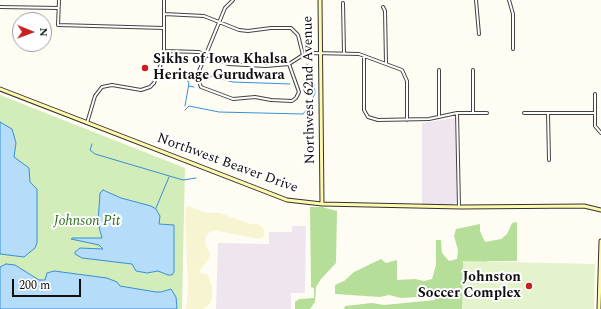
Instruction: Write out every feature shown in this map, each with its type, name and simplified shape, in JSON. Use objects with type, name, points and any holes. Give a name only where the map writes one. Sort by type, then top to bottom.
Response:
[{"type":"main road","name":"Northwest 62nd Avenue","points":[[320,0],[322,204]]},
{"type":"main road","name":"Northwest Beaver Drive","points":[[0,89],[272,195],[301,202],[322,204],[458,207],[584,206],[601,210]]},
{"type":"main road","points":[[599,309],[601,242]]},
{"type":"street","points":[[59,0],[58,25],[164,28]]},
{"type":"street","points":[[86,123],[95,96],[102,87],[112,85],[141,90],[150,87],[155,79],[164,51],[164,0]]},
{"type":"street","points":[[233,0],[225,8],[219,21],[197,76],[199,83],[206,90],[233,99],[255,97],[271,100],[292,101],[296,98],[299,92],[289,64]]},
{"type":"street","points":[[476,0],[479,34]]},
{"type":"street","points":[[509,0],[513,14],[513,48]]},
{"type":"street","points":[[343,3],[344,53]]},
{"type":"street","points":[[0,7],[58,8]]},
{"type":"street","points":[[383,7],[386,11],[386,63]]},
{"type":"street","points":[[164,14],[200,15],[219,21],[239,30],[248,31],[270,28],[293,29],[298,35],[303,55]]},
{"type":"street","points":[[164,51],[206,54],[224,63],[233,65],[266,66],[289,64],[303,55],[321,52],[355,53],[398,67],[406,77],[407,120]]},
{"type":"street","points":[[364,56],[365,114],[368,117],[378,120],[407,120],[439,117],[457,113],[487,113]]},
{"type":"street","points":[[439,70],[439,117]]},
{"type":"street","points":[[473,70],[473,113]]},
{"type":"street","points":[[594,94],[595,126],[601,133]]},
{"type":"street","points":[[457,113],[458,207]]},
{"type":"street","points":[[524,113],[595,113]]},
{"type":"street","points":[[548,113],[549,160]]},
{"type":"shaded area","points":[[455,118],[457,202],[453,205],[422,204],[422,123]]},
{"type":"shaded area","points":[[189,206],[203,212],[220,213],[250,224],[258,224],[265,232],[263,237],[259,239],[217,231],[210,232],[206,236],[205,242],[210,253],[209,258],[199,272],[208,275],[212,287],[212,298],[210,304],[204,309],[186,309],[188,289],[185,215],[186,207]]},
{"type":"shaded area","points":[[292,226],[306,226],[305,293],[291,293],[291,309],[216,309],[218,243],[269,244],[269,232],[292,232]]},
{"type":"green space","name":"Johnson Pit","points":[[0,95],[185,168],[182,309],[0,309]]},
{"type":"green space","points":[[310,207],[322,207],[337,211],[336,263],[321,279],[316,287],[315,302],[310,309],[295,309],[295,302],[299,299],[314,298],[314,288],[311,287]]},
{"type":"green space","points":[[517,222],[517,261],[488,261],[479,267],[493,309],[344,309],[345,306],[372,303],[384,305],[435,300],[434,296],[401,298],[389,295],[380,297],[335,294],[335,285],[344,281],[354,272],[381,259],[386,263],[397,260],[397,280],[415,279],[424,281],[432,279],[436,265],[436,240],[441,240],[442,253],[449,261],[457,259],[458,250],[454,236],[456,229],[480,224],[480,231],[485,242],[501,239],[507,234],[512,223]]},
{"type":"green space","name":"Johnston Soccer Complex","points":[[463,261],[595,264],[594,309],[462,309]]},
{"type":"water","points":[[0,122],[12,129],[16,143],[14,157],[29,168],[30,182],[37,189],[37,243],[35,248],[24,257],[0,254]]},
{"type":"water","points":[[103,190],[121,198],[151,206],[156,209],[160,216],[159,224],[174,225],[174,272],[172,275],[158,271],[147,273],[136,271],[132,264],[82,258],[75,254],[75,252],[80,248],[103,249],[99,245],[71,239],[102,238],[98,223],[100,193]]},
{"type":"water","points":[[6,264],[15,265],[39,280],[45,280],[47,273],[54,271],[107,278],[117,282],[120,286],[156,292],[171,289],[176,297],[177,309],[0,309],[0,267]]},
{"type":"waterway","points":[[185,110],[189,106],[219,112],[303,114],[308,108],[315,93],[314,84],[307,64]]},
{"type":"waterway","points":[[185,73],[185,78],[189,83],[185,106]]},
{"type":"waterway","points":[[201,78],[209,76],[233,82],[290,84]]},
{"type":"waterway","points":[[188,81],[193,79]]},
{"type":"waterway","points":[[189,86],[194,87]]},
{"type":"waterway","points":[[92,144],[90,150],[95,154],[183,180],[196,178]]},
{"type":"waterway","points":[[156,208],[169,177]]},
{"type":"place","name":"Sikhs of Iowa Khalsa Heritage Gurudwara","points":[[145,68]]},
{"type":"place","name":"Johnston Soccer Complex","points":[[529,286]]}]
